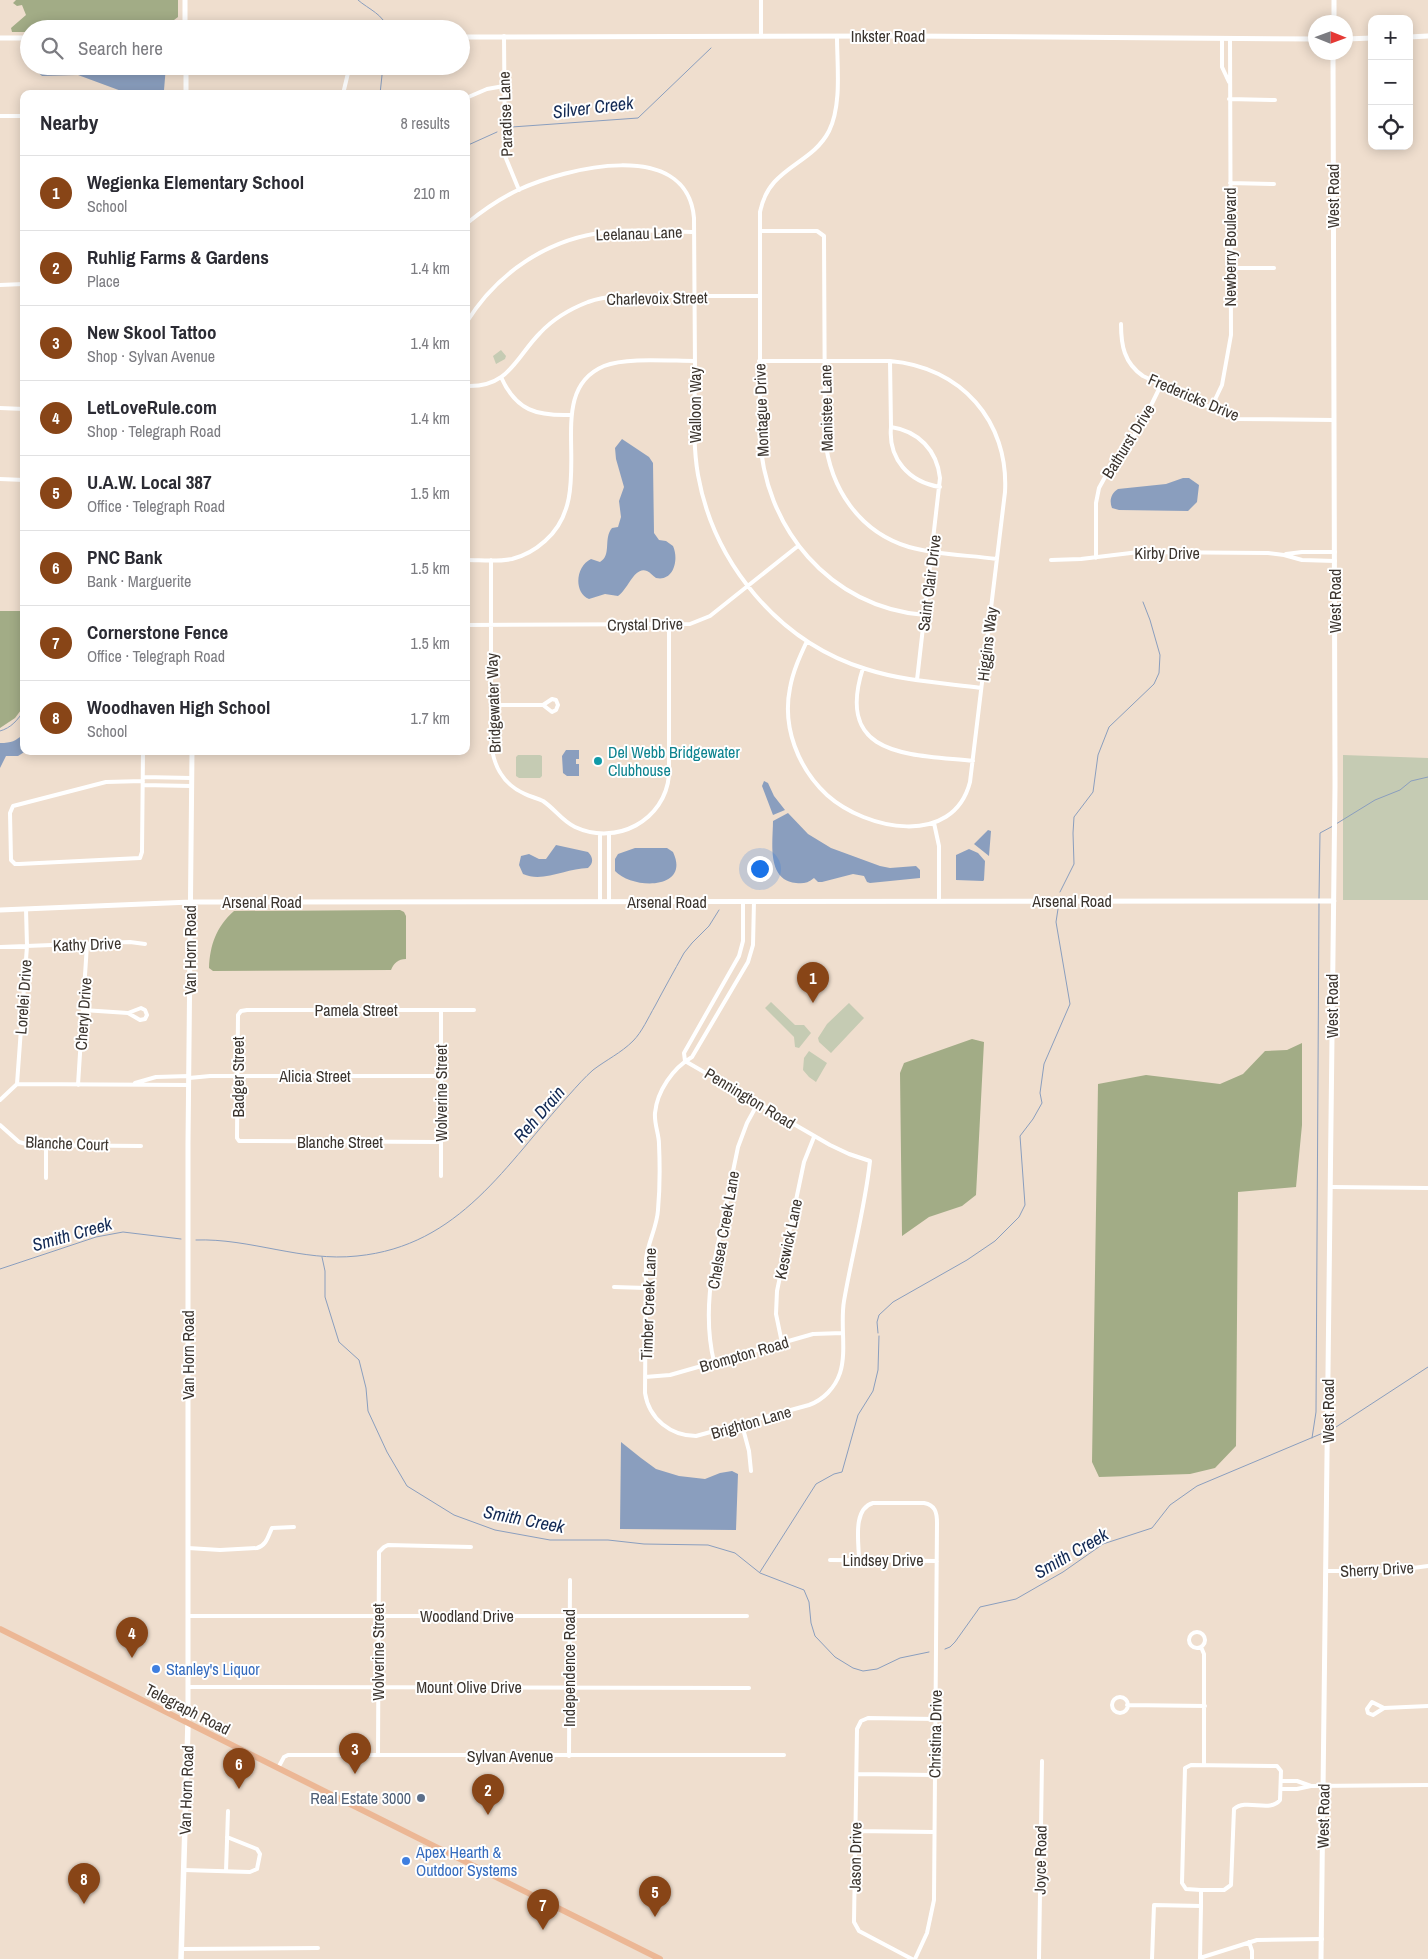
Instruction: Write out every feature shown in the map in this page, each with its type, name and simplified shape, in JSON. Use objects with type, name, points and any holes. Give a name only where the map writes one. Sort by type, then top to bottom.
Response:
[{"type":"main road","name":"Telegraph Road","points":[[0,1629],[660,1959]]},
{"type":"main road","name":"Van Horn Road","points":[[181,1959],[188,1724]]},
{"type":"street","points":[[185,0],[185,20]]},
{"type":"street","points":[[761,0],[761,36]]},
{"type":"street","points":[[1334,0],[1334,15]]},
{"type":"street","name":"Paradise Lane","points":[[504,36],[504,156],[519,190]]},
{"type":"street","name":"Inkster Road","points":[[470,37],[837,36],[1308,39]]},
{"type":"street","name":"Montague Drive","points":[[837,36],[837,106],[831,127],[818,146],[783,172],[773,183],[762,206],[759,296],[760,442],[764,472],[778,514],[798,546],[823,572],[854,593],[875,604],[925,615]]},
{"type":"street","points":[[1413,37],[1428,36]]},
{"type":"street","points":[[0,38],[20,38]]},
{"type":"street","name":"Newberry Boulevard","points":[[1222,38],[1222,66],[1229,83]]},
{"type":"street","name":"Newberry Boulevard","points":[[1211,408],[1222,385],[1231,335],[1230,38]]},
{"type":"street","points":[[1353,39],[1368,38]]},
{"type":"street","name":"West Road","points":[[1321,1959],[1334,901],[1333,60]]},
{"type":"street","points":[[186,75],[186,90]]},
{"type":"street","points":[[343,90],[347,75]]},
{"type":"street","points":[[470,96],[487,88],[504,86]]},
{"type":"street","points":[[1229,99],[1275,100]]},
{"type":"street","points":[[0,116],[20,116]]},
{"type":"street","name":"Walloon Way","points":[[470,221],[519,190],[557,176],[587,169],[619,166],[653,168],[675,179],[687,193],[694,210],[695,442],[702,494],[719,540],[728,557],[748,586],[776,616],[807,642],[837,658],[883,674],[982,688]]},
{"type":"street","points":[[1230,183],[1274,184]]},
{"type":"street","name":"Manistee Lane","points":[[760,232],[817,231],[822,233],[824,238],[826,445],[830,467],[840,492],[860,517],[885,536],[910,547],[997,559]]},
{"type":"street","name":"Leelanau Lane","points":[[470,317],[482,300],[504,277],[522,263],[555,245],[606,232],[694,232]]},
{"type":"street","points":[[1230,268],[1274,268]]},
{"type":"street","points":[[0,285],[20,284]]},
{"type":"street","name":"Charlevoix Street","points":[[470,386],[485,384],[501,377],[518,361],[547,326],[566,312],[582,304],[618,296],[759,296]]},
{"type":"street","name":"Fredericks Drive","points":[[1121,324],[1122,343],[1127,360],[1139,373],[1235,419],[1334,420]]},
{"type":"street","points":[[470,560],[511,559],[528,553],[548,539],[561,522],[568,506],[571,492],[571,416],[574,397],[583,382],[593,372],[604,366],[624,362],[695,361]]},
{"type":"street","name":"Higgins Way","points":[[760,361],[890,362],[912,364],[932,370],[947,378],[973,398],[990,422],[1001,447],[1005,465],[1005,492],[970,782],[964,799],[952,812],[934,823],[917,826],[893,825],[864,817],[837,803],[825,793],[811,776],[796,748],[790,731],[788,713],[792,677],[807,642]]},
{"type":"street","points":[[890,362],[890,427],[892,446],[903,468],[921,481],[940,487]]},
{"type":"street","points":[[501,377],[508,392],[525,408],[544,415],[571,416]]},
{"type":"street","name":"Bathurst Drive","points":[[1096,558],[1096,503],[1099,488],[1110,468],[1141,426],[1162,385]]},
{"type":"street","points":[[0,408],[20,409]]},
{"type":"street","name":"Saint Clair Drive","points":[[890,427],[909,432],[921,440],[930,449],[939,467],[940,487],[917,680]]},
{"type":"street","points":[[0,479],[20,480]]},
{"type":"street","name":"Crystal Drive","points":[[470,625],[690,624],[704,619],[798,546]]},
{"type":"street","name":"Kirby Drive","points":[[1051,560],[1096,558],[1139,552],[1284,555],[1302,552],[1335,552]]},
{"type":"street","name":"Kirby Drive","points":[[1284,555],[1302,560],[1335,561]]},
{"type":"street","name":"Bridgewater Way","points":[[491,560],[492,750],[496,765],[507,782],[523,793],[543,801],[569,824],[586,831],[609,835],[629,830],[646,819],[657,808],[667,787],[669,775],[669,625]]},
{"type":"street","points":[[863,668],[857,689],[856,705],[861,723],[872,739],[894,751],[973,761]]},
{"type":"street","points":[[491,705],[543,705]]},
{"type":"street","points":[[144,755],[143,781],[142,852],[140,858],[19,864],[12,861],[10,856],[10,813],[13,806],[106,782],[143,781],[191,778]]},
{"type":"street","name":"Van Horn Road","points":[[188,1724],[189,1077],[192,755]]},
{"type":"street","points":[[143,781],[191,786]]},
{"type":"street","points":[[934,823],[939,846],[939,901]]},
{"type":"street","points":[[600,834],[600,902]]},
{"type":"street","points":[[609,835],[609,902]]},
{"type":"street","points":[[685,1061],[684,1053],[738,959],[742,945],[744,901]]},
{"type":"street","name":"Timber Creek Lane","points":[[645,1377],[647,1252],[658,1212],[659,1142],[655,1121],[656,1108],[665,1084],[685,1061],[692,1057],[748,962],[753,946],[754,901]]},
{"type":"street","name":"Arsenal Road","points":[[0,910],[191,902],[1334,901]]},
{"type":"street","name":"Lorelei Drive","points":[[17,1084],[27,946],[26,909]]},
{"type":"street","name":"Kathy Drive","points":[[0,947],[130,942],[144,944]]},
{"type":"street","name":"Cheryl Drive","points":[[78,1085],[88,944]]},
{"type":"street","points":[[728,977],[737,982]]},
{"type":"street","points":[[83,1010],[128,1013],[141,1008],[146,1010],[147,1015],[145,1019],[140,1020],[128,1013]]},
{"type":"street","name":"Pamela Street","points":[[239,1013],[246,1010],[474,1010]]},
{"type":"street","name":"Wolverine Street","points":[[441,1010],[441,1176]]},
{"type":"street","name":"Badger Street","points":[[239,1013],[239,1141]]},
{"type":"street","points":[[704,1017],[713,1022]]},
{"type":"street","name":"Pennington Road","points":[[685,1061],[814,1137],[841,1151],[870,1161],[864,1202],[844,1302],[843,1333]]},
{"type":"street","name":"Alicia Street","points":[[133,1084],[156,1077],[441,1076]]},
{"type":"street","points":[[0,1100],[17,1084]]},
{"type":"street","name":"Alicia Street","points":[[17,1084],[189,1085]]},
{"type":"street","name":"Chelsea Creek Lane","points":[[714,1362],[710,1344],[712,1276],[738,1147],[747,1123],[758,1103]]},
{"type":"street","name":"Blanche Court","points":[[0,1125],[10,1136],[19,1142],[30,1145],[141,1146]]},
{"type":"street","name":"Keswick Lane","points":[[782,1343],[776,1314],[777,1291],[804,1162],[814,1137]]},
{"type":"street","name":"Blanche Street","points":[[239,1141],[441,1142]]},
{"type":"street","points":[[46,1145],[46,1178]]},
{"type":"street","points":[[1331,1187],[1428,1188]]},
{"type":"street","points":[[614,1287],[646,1288]]},
{"type":"street","name":"Brompton Road","points":[[645,1377],[667,1376],[813,1334],[843,1333]]},
{"type":"street","name":"Brighton Lane","points":[[645,1377],[646,1399],[651,1411],[665,1426],[676,1432],[688,1436],[700,1436],[812,1404],[827,1394],[834,1386],[840,1372],[843,1333]]},
{"type":"street","points":[[742,1425],[749,1451],[751,1471]]},
{"type":"street","name":"Christina Drive","points":[[859,1560],[860,1520],[864,1508],[873,1503],[924,1503],[932,1506],[937,1515],[932,1911],[927,1934],[914,1959]]},
{"type":"street","points":[[188,1548],[220,1550],[257,1548],[266,1542],[272,1528],[294,1527]]},
{"type":"street","name":"Wolverine Street","points":[[378,1755],[378,1556],[381,1549],[388,1545],[471,1547]]},
{"type":"street","name":"Lindsey Drive","points":[[830,1560],[937,1561]]},
{"type":"street","name":"Sherry Drive","points":[[1326,1571],[1390,1571],[1428,1566]]},
{"type":"street","name":"Independence Road","points":[[569,1756],[570,1580]]},
{"type":"street","name":"Woodland Drive","points":[[188,1616],[747,1616]]},
{"type":"street","points":[[1198,1632],[1203,1635],[1205,1640],[1201,1647],[1194,1648],[1190,1645],[1189,1637],[1192,1633],[1198,1632]]},
{"type":"street","points":[[1201,1647],[1204,1654],[1204,1765]]},
{"type":"street","name":"Mount Olive Drive","points":[[188,1687],[749,1688]]},
{"type":"street","points":[[1119,1698],[1126,1700],[1127,1705],[1124,1712],[1119,1713],[1113,1710],[1112,1704],[1114,1700],[1119,1698]]},
{"type":"street","points":[[1127,1705],[1205,1706]]},
{"type":"street","points":[[1384,1708],[1428,1706]]},
{"type":"street","name":"Jason Drive","points":[[914,1959],[859,1931],[855,1925],[857,1728],[860,1723],[868,1718],[935,1719]]},
{"type":"street","name":"Sylvan Avenue","points":[[278,1769],[284,1757],[288,1755],[784,1755]]},
{"type":"street","name":"Joyce Road","points":[[1039,1959],[1042,1761]]},
{"type":"street","points":[[1204,1765],[1275,1765],[1281,1771],[1281,1798],[1276,1805],[1242,1805],[1235,1808],[1233,1812],[1231,1885],[1224,1890],[1186,1889],[1182,1883],[1184,1772],[1188,1766],[1204,1765]]},
{"type":"street","points":[[856,1774],[935,1775]]},
{"type":"street","points":[[1281,1781],[1297,1781],[1311,1786]]},
{"type":"street","points":[[1281,1789],[1297,1789],[1323,1785],[1428,1785]]},
{"type":"street","points":[[226,1871],[228,1811]]},
{"type":"street","points":[[855,1831],[934,1832]]},
{"type":"street","points":[[184,1870],[255,1870],[258,1866],[260,1854],[256,1848],[227,1837]]},
{"type":"street","points":[[1201,1890],[1200,1959],[1263,1939],[1322,1939]]},
{"type":"street","points":[[1152,1959],[1154,1906],[1201,1906]]},
{"type":"street","points":[[1249,1942],[1252,1959]]},
{"type":"street","points":[[181,1948],[318,1948]]},
{"type":"green space","points":[[16,0],[178,0],[178,17],[174,20],[20,20],[26,15],[22,5],[17,6],[13,3]]},
{"type":"green space","points":[[20,20],[20,32],[12,32],[11,28]]},
{"type":"green space","points":[[501,350],[506,356],[505,359],[496,364],[493,356]]},
{"type":"green space","points":[[0,611],[20,611],[20,711],[15,718],[0,728]]},
{"type":"green space","points":[[518,755],[542,756],[542,776],[540,778],[519,778],[516,776],[516,757]]},
{"type":"green space","points":[[1343,755],[1428,758],[1428,900],[1343,900]]},
{"type":"green space","points":[[400,910],[406,916],[406,959],[397,962],[391,970],[213,971],[209,968],[211,952],[218,930],[234,911]]},
{"type":"green space","points":[[771,1002],[795,1025],[804,1025],[811,1033],[799,1048],[795,1047],[794,1037],[765,1008]]},
{"type":"green space","points":[[849,1003],[864,1018],[831,1053],[819,1042],[818,1038],[827,1024]]},
{"type":"green space","points":[[972,1039],[984,1042],[976,1195],[962,1206],[929,1217],[902,1236],[900,1073],[904,1063]]},
{"type":"green space","points":[[1302,1043],[1302,1125],[1296,1187],[1238,1192],[1236,1446],[1215,1468],[1190,1474],[1099,1477],[1092,1462],[1098,1084],[1146,1075],[1220,1084],[1243,1074],[1265,1051],[1287,1050]]},
{"type":"green space","points":[[809,1051],[827,1063],[816,1082],[803,1070],[804,1058]]},
{"type":"water","points":[[41,75],[78,75],[42,76]]},
{"type":"water","points":[[78,75],[165,75],[164,90],[119,90]]},
{"type":"water","points":[[622,439],[649,457],[653,463],[654,533],[659,540],[666,541],[673,546],[675,551],[674,568],[667,577],[662,578],[656,578],[642,570],[635,575],[618,596],[605,594],[589,599],[580,591],[578,579],[586,562],[591,559],[600,562],[604,559],[609,532],[612,528],[618,527],[621,517],[619,501],[624,487],[615,448]]},
{"type":"water","points":[[1183,478],[1189,478],[1199,485],[1197,502],[1188,511],[1119,510],[1112,508],[1111,497],[1118,489],[1166,484]]},
{"type":"water","points":[[20,737],[20,755],[6,756],[0,768],[0,743],[8,743]]},
{"type":"water","points":[[566,750],[579,750],[579,759],[576,759],[576,764],[579,764],[579,776],[567,776],[563,773],[562,756]]},
{"type":"water","points":[[764,781],[768,783],[774,796],[785,810],[773,815],[762,786]]},
{"type":"water","points":[[788,813],[808,834],[831,848],[880,866],[890,868],[916,866],[920,870],[920,878],[870,883],[867,882],[864,876],[853,874],[822,882],[818,882],[814,878],[803,883],[786,880],[776,868],[773,859],[772,839],[773,821]]},
{"type":"water","points":[[988,830],[991,831],[989,856],[974,844]]},
{"type":"water","points":[[556,845],[588,852],[592,858],[591,864],[588,868],[547,876],[539,877],[523,874],[519,865],[521,856],[529,854],[539,859],[546,859]]},
{"type":"water","points":[[635,848],[667,848],[673,852],[676,865],[674,874],[667,880],[658,883],[634,881],[623,877],[615,871],[615,859],[618,854]]},
{"type":"water","points":[[969,849],[978,853],[985,861],[983,881],[956,880],[956,855]]},
{"type":"water","points":[[621,1442],[656,1469],[679,1476],[705,1479],[732,1471],[738,1474],[736,1530],[620,1529]]},
{"type":"waterway","points":[[358,0],[383,20]]},
{"type":"waterway","name":"Silver Creek","points":[[512,127],[638,118],[711,48]]},
{"type":"waterway","points":[[380,90],[382,75]]},
{"type":"waterway","name":"Silver Creek","points":[[470,144],[497,132]]},
{"type":"waterway","points":[[1060,892],[1074,864],[1074,817],[1093,792],[1098,755],[1109,727],[1154,684],[1159,673],[1160,655],[1143,602]]},
{"type":"waterway","name":"Silver Creek","points":[[0,731],[8,728],[20,716]]},
{"type":"waterway","points":[[1336,824],[1375,800],[1400,790],[1411,781],[1428,777]]},
{"type":"waterway","points":[[1319,899],[1320,833],[1333,826]]},
{"type":"waterway","points":[[1312,1438],[1316,1412],[1319,903]]},
{"type":"waterway","points":[[878,1333],[877,1322],[879,1315],[893,1302],[967,1260],[995,1241],[1019,1217],[1025,1205],[1020,1136],[1042,1103],[1040,1093],[1044,1064],[1070,1004],[1056,922],[1058,909]]},
{"type":"waterway","name":"Reh Drain","points":[[196,1240],[216,1240],[316,1256],[357,1256],[393,1249],[425,1236],[453,1219],[478,1198],[501,1174],[593,1070],[633,1041],[645,1025],[684,953],[709,926],[719,910]]},
{"type":"waterway","name":"Smith Creek","points":[[0,1269],[96,1237],[123,1232],[181,1239]]},
{"type":"waterway","name":"Smith Creek","points":[[322,1257],[325,1271],[325,1297],[339,1342],[359,1360],[366,1388],[368,1411],[387,1452],[407,1486],[454,1515],[495,1530],[550,1540],[608,1540],[644,1544],[708,1545],[735,1553],[760,1573],[804,1590],[809,1602],[811,1623],[815,1636],[835,1657],[853,1668],[863,1671],[877,1669],[900,1658],[929,1652]]},
{"type":"waterway","points":[[760,1572],[816,1484],[834,1474],[842,1472],[858,1415],[873,1391],[878,1370],[879,1336]]},
{"type":"waterway","name":"Smith Creek","points":[[1333,1429],[1428,1367]]},
{"type":"waterway","name":"Smith Creek","points":[[945,1649],[955,1642],[980,1607],[1016,1599],[1063,1572],[1103,1544],[1152,1528],[1170,1505],[1197,1486],[1323,1433]]},
{"type":"place","name":"Del Webb Bridgewater Clubhouse","points":[[598,761]]},
{"type":"place","name":"Wegienka Elementary School","points":[[813,1003]]},
{"type":"place","name":"LetLoveRule.com","points":[[132,1658]]},
{"type":"place","name":"Stanley's Liquor","points":[[156,1669]]},
{"type":"place","name":"New Skool Tattoo","points":[[355,1774]]},
{"type":"place","name":"PNC Bank","points":[[239,1789]]},
{"type":"place","name":"Real Estate 3000","points":[[421,1798]]},
{"type":"place","name":"Ruhlig Farms & Gardens","points":[[488,1815]]},
{"type":"place","name":"Apex Hearth & Outdoor Systems","points":[[406,1861]]},
{"type":"place","name":"Woodhaven High School","points":[[84,1904]]},
{"type":"place","name":"U.A.W. Local 387","points":[[655,1917]]},
{"type":"place","name":"Cornerstone Fence","points":[[543,1930]]}]
